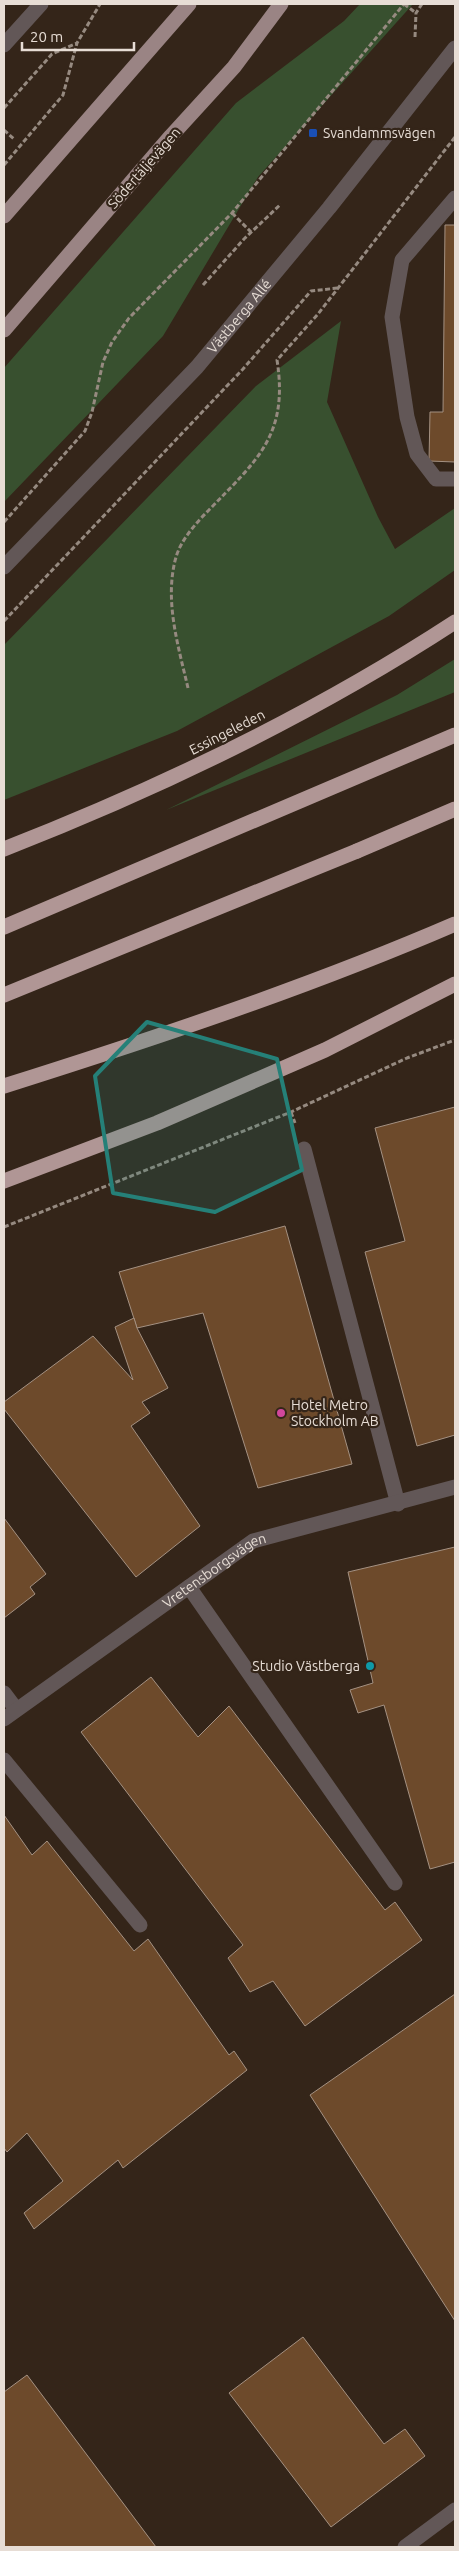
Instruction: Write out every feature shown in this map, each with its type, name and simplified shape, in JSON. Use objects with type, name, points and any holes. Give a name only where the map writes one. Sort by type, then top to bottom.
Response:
[{"type":"highway","name":"Essingeleden","points":[[4,849],[98,812],[249,740],[402,657],[455,622]]},
{"type":"highway","points":[[4,927],[455,735]]},
{"type":"highway","points":[[4,995],[455,809]]},
{"type":"highway","points":[[4,1086],[160,1035],[388,953],[455,924]]},
{"type":"highway","points":[[4,1181],[157,1123],[325,1050],[455,984]]},
{"type":"main road","points":[[4,216],[189,4]]},
{"type":"main road","name":"Södertäljevägen","points":[[4,330],[171,136],[234,67],[281,4]]},
{"type":"street","points":[[4,44],[40,4]]},
{"type":"street","name":"Västberga Allé","points":[[4,567],[197,367],[329,208],[455,48]]},
{"type":"street","points":[[455,198],[402,260],[392,317],[407,417],[417,454],[436,479],[455,479]]},
{"type":"street","points":[[304,1149],[398,1504]]},
{"type":"street","name":"Vretensborgsvägen","points":[[4,1719],[253,1542],[455,1487]]},
{"type":"street","points":[[189,1587],[395,1884]]},
{"type":"street","points":[[4,1692],[16,1709]]},
{"type":"street","points":[[4,1760],[140,1925]]},
{"type":"street","points":[[405,2547],[455,2510]]},
{"type":"path","points":[[4,165],[63,95],[77,43],[100,4]]},
{"type":"path","points":[[4,522],[85,431],[92,412],[103,362],[112,342],[129,318],[232,213],[404,4],[416,13]]},
{"type":"path","points":[[415,37],[416,13],[422,4]]},
{"type":"path","points":[[4,108],[52,54],[77,43]]},
{"type":"path","points":[[4,130],[14,139]]},
{"type":"path","points":[[188,688],[176,639],[170,588],[176,555],[194,525],[262,454],[280,405],[280,384],[276,360],[338,288],[455,137]]},
{"type":"path","points":[[203,285],[251,232],[281,204]]},
{"type":"path","points":[[232,213],[251,232]]},
{"type":"path","points":[[4,621],[242,369],[311,291],[338,288]]},
{"type":"path","points":[[4,1227],[291,1112],[407,1058],[455,1040]]},
{"type":"highlighted area","points":[[147,1022],[277,1059],[302,1170],[215,1212],[113,1193],[95,1076]]},
{"type":"green space","points":[[360,4],[413,4],[258,177],[163,336],[4,502],[4,368],[236,103],[344,21]]},
{"type":"green space","points":[[341,321],[327,402],[378,517],[395,549],[455,508],[455,570],[389,616],[177,731],[4,800],[4,645],[256,386]]},
{"type":"green space","points":[[455,659],[455,692],[166,810],[397,695]]},
{"type":"building","points":[[445,225],[455,225],[455,462],[429,461],[430,412],[443,412]]},
{"type":"building","points":[[455,1107],[455,1435],[417,1446],[365,1252],[405,1241],[375,1128]]},
{"type":"building","points":[[285,1226],[352,1464],[258,1488],[203,1313],[137,1328],[119,1272]]},
{"type":"building","points":[[134,1318],[137,1328],[168,1388],[142,1402],[150,1413],[131,1426],[200,1526],[136,1577],[4,1409],[4,1402],[93,1336],[133,1380],[115,1327]]},
{"type":"building","points":[[4,1518],[46,1574],[30,1587],[35,1594],[4,1618]]},
{"type":"building","points":[[455,1547],[455,1862],[430,1869],[384,1705],[358,1713],[350,1690],[373,1683],[348,1572]]},
{"type":"building","points":[[151,1677],[198,1737],[229,1706],[385,1910],[395,1902],[422,1940],[305,2026],[273,1981],[250,1992],[228,1958],[243,1945],[81,1732]]},
{"type":"building","points":[[4,1815],[32,1855],[47,1841],[134,1951],[148,1939],[229,2055],[234,2051],[247,2070],[123,2168],[118,2160],[34,2229],[24,2213],[63,2181],[27,2133],[7,2152],[4,2148]]},
{"type":"building","points":[[455,1994],[455,2321],[310,2095]]},
{"type":"building","points":[[303,2337],[384,2444],[405,2429],[425,2456],[331,2527],[229,2393]]},
{"type":"building","points":[[27,2375],[156,2547],[4,2547],[4,2392]]},
{"type":"place","name":"Svandammsvägen","points":[[313,133]]},
{"type":"place","name":"Hotel Metro Stockholm AB","points":[[281,1413]]},
{"type":"place","name":"Studio Västberga","points":[[370,1666]]}]
